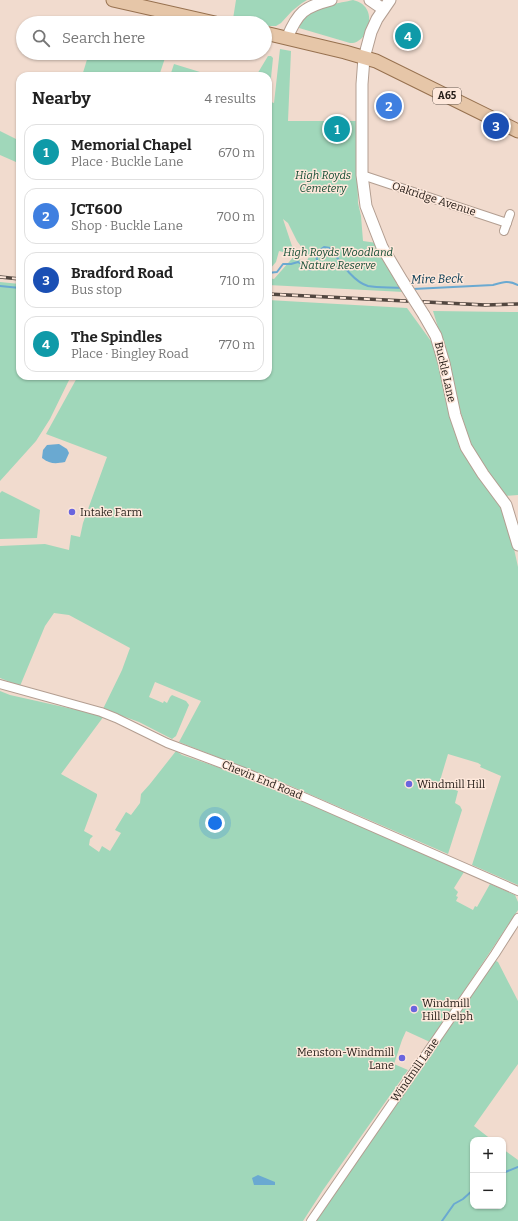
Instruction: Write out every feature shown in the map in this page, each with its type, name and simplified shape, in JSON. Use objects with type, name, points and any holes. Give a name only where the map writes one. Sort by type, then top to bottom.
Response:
[{"type":"main road","points":[[113,0],[136,3],[187,16]]},
{"type":"main road","name":"A65","points":[[272,35],[364,58],[386,66],[518,131]]},
{"type":"street","points":[[287,38],[300,13],[314,4],[331,0]]},
{"type":"street","points":[[370,0],[387,4]]},
{"type":"street","name":"Buckle Lane","points":[[387,4],[377,19],[371,32],[364,58],[362,84],[362,176],[366,206],[382,247],[436,336],[455,415],[466,447],[483,474],[506,505],[518,545]]},
{"type":"street","name":"Oakridge Avenue","points":[[362,176],[505,227],[510,214]]},
{"type":"street","name":"Chevin End Road","points":[[0,684],[100,712],[116,718],[167,744],[244,772],[518,891]]},
{"type":"street","name":"Windmill Lane","points":[[311,1221],[495,954],[518,918]]},
{"type":"green space","points":[[236,0],[307,0],[292,11],[281,23],[276,26],[272,26],[272,16],[233,16]]},
{"type":"green space","points":[[353,0],[362,4],[367,10],[369,17],[369,24],[366,32],[362,38],[356,42],[350,43],[299,28],[304,16],[307,13],[322,7]]},
{"type":"green space","points":[[280,49],[291,51],[288,121],[356,121],[358,203],[361,216],[363,241],[377,243],[404,292],[272,285],[272,279],[274,279],[295,255],[279,251],[276,262],[272,266],[272,102],[274,103]],"holes":[[[283,219],[288,223],[297,241],[309,257],[305,264],[295,255]]]},
{"type":"green space","points":[[272,57],[273,58],[272,72],[258,72],[266,60],[272,60]]},
{"type":"green space","points":[[87,60],[164,60],[160,72],[83,72]]},
{"type":"green space","points":[[174,64],[200,72],[171,72]]},
{"type":"green space","points":[[0,131],[16,139],[16,162],[0,155]]},
{"type":"green space","points":[[0,282],[16,284],[16,380],[69,380],[50,419],[36,441],[0,481]]},
{"type":"green space","points":[[272,300],[407,308],[436,348],[452,419],[501,505],[509,526],[518,567],[518,885],[472,865],[501,776],[480,767],[481,765],[478,763],[448,754],[439,784],[458,791],[455,803],[460,806],[462,810],[448,854],[286,784],[179,742],[201,701],[155,682],[149,697],[163,703],[164,701],[167,703],[172,695],[186,701],[189,705],[176,736],[172,739],[139,722],[103,709],[122,670],[130,648],[69,615],[54,613],[45,626],[20,686],[0,678],[0,546],[45,544],[69,550],[71,535],[80,537],[83,523],[107,457],[46,434],[76,380],[272,380]]},
{"type":"green space","points":[[433,311],[518,312],[518,495],[505,496],[498,488],[470,443],[455,393],[451,370]]},
{"type":"green space","points":[[2,491],[40,510],[37,538],[0,539],[0,493]]},
{"type":"green space","points":[[0,691],[10,695],[104,716],[61,774],[97,794],[84,831],[93,836],[90,839],[89,845],[99,852],[102,846],[110,851],[121,833],[115,830],[126,812],[131,815],[140,803],[141,794],[176,751],[182,755],[253,779],[259,783],[359,825],[464,872],[454,888],[458,892],[456,901],[473,910],[475,906],[477,907],[490,884],[515,895],[518,902],[518,910],[430,1042],[406,1031],[394,1064],[408,1070],[323,1190],[303,1221],[0,1221]]},
{"type":"green space","points":[[494,960],[498,962],[518,1001],[518,1064],[474,1126],[488,1137],[470,1137],[470,1209],[506,1209],[506,1151],[518,1160],[518,1221],[315,1221]]},
{"type":"water","points":[[59,444],[67,449],[69,453],[65,462],[53,463],[42,458],[43,450],[47,445]]},
{"type":"water","points":[[258,1175],[275,1182],[275,1185],[254,1185],[252,1178]]},
{"type":"waterway","name":"Mire Beck","points":[[317,267],[317,252],[324,247],[330,248],[347,270],[362,284],[372,287],[403,288]]},
{"type":"waterway","name":"Mire Beck","points":[[272,273],[277,272],[283,264],[298,262],[308,267],[310,270]]},
{"type":"waterway","name":"Mire Beck","points":[[413,289],[493,285],[506,282],[511,282],[518,285]]},
{"type":"waterway","name":"Mire Beck","points":[[0,286],[16,288]]},
{"type":"waterway","points":[[506,1172],[518,1167]]},
{"type":"waterway","points":[[442,1221],[454,1204],[470,1193]]},
{"type":"railway","points":[[0,277],[16,279]]},
{"type":"railway","points":[[272,294],[485,305],[518,304]]},
{"type":"place","name":"The Spindles","points":[[408,36]]},
{"type":"place","name":"JCT600","points":[[389,106]]},
{"type":"place","name":"Bradford Road","points":[[496,126]]},
{"type":"place","name":"Memorial Chapel","points":[[337,129]]},
{"type":"place","name":"Intake Farm","points":[[72,512]]},
{"type":"place","name":"Windmill Hill","points":[[409,784]]},
{"type":"place","name":"Windmill Hill Delph","points":[[414,1009]]},
{"type":"place","name":"Menston-Windmill Lane","points":[[402,1058]]},
{"type":"park label","name":"High Royds Cemetery","points":[[323,181]]},
{"type":"park label","name":"High Royds Woodland Nature Reserve","points":[[338,258]]}]
